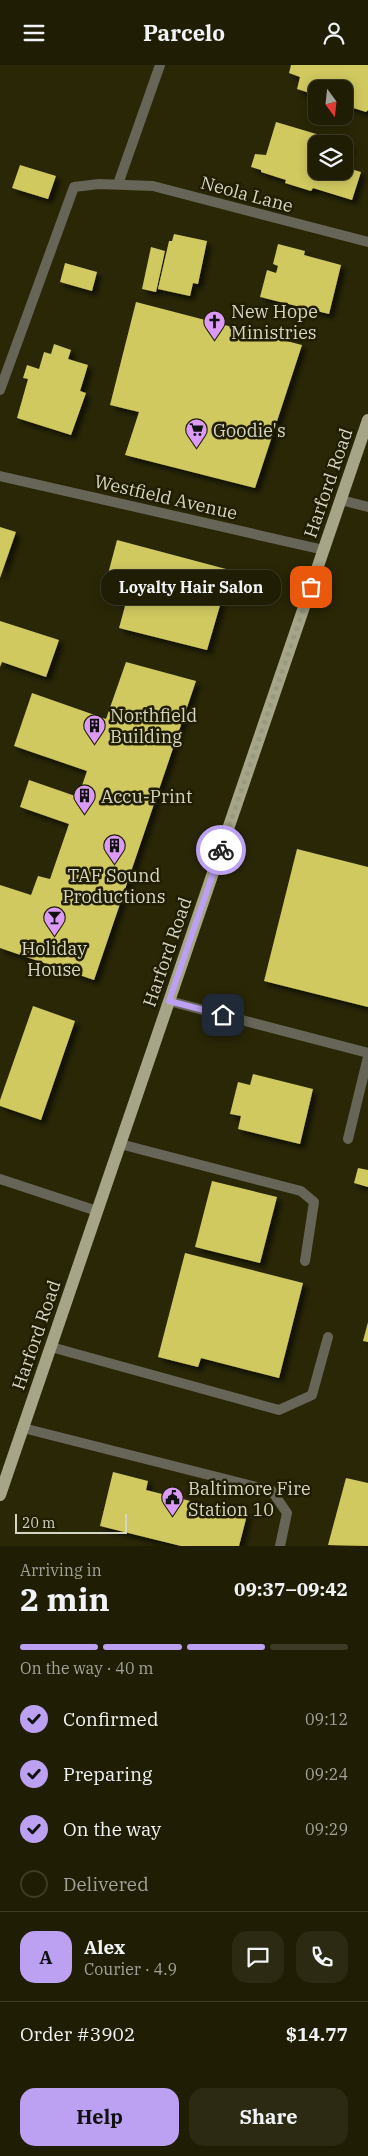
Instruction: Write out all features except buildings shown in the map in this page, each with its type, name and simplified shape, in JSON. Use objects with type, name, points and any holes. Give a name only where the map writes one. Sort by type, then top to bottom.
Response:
[{"type":"main road","name":"Harford Road","points":[[0,1495],[368,420]]},
{"type":"street","points":[[118,184],[160,65]]},
{"type":"street","name":"Neola Lane","points":[[0,390],[74,187],[118,184],[153,186],[368,242]]},
{"type":"street","name":"Westfield Avenue","points":[[0,476],[324,550]]},
{"type":"street","points":[[341,500],[368,507]]},
{"type":"street","points":[[169,1001],[368,1053]]},
{"type":"street","points":[[348,1139],[368,1057]]},
{"type":"street","points":[[120,1144],[301,1191],[314,1202],[305,1261]]},
{"type":"street","points":[[0,1179],[97,1211]]},
{"type":"street","points":[[50,1347],[279,1410],[312,1395],[328,1337]]},
{"type":"street","points":[[23,1428],[272,1491],[287,1513],[280,1546]]},
{"type":"way so far","points":[[221,850],[311,587]]},
{"type":"place","name":"New Hope Ministries","points":[[215,340]]},
{"type":"place","name":"Goodie's","points":[[197,449]]},
{"type":"place","name":"Loyalty Hair Salon","points":[[311,587]]},
{"type":"place","name":"Northfield Building","points":[[94,744]]},
{"type":"place","name":"Accu-Print","points":[[85,815]]},
{"type":"place","name":"TAF Sound Productions","points":[[114,864]]},
{"type":"place","name":"Holiday House","points":[[54,937]]},
{"type":"place","name":"Baltimore Fire Station 10","points":[[172,1517]]},
{"type":"route","points":[[221,850],[169,1001],[223,1015]]}]
